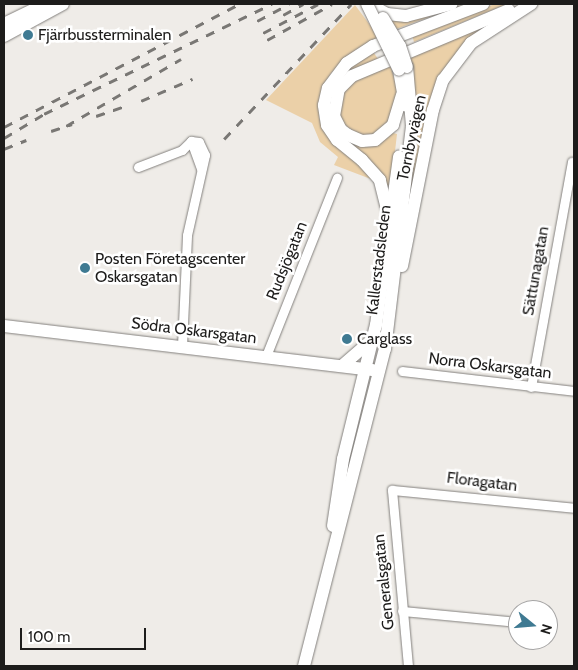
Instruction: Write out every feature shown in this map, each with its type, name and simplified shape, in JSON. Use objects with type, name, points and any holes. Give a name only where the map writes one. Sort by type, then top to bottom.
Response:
[{"type":"main road","points":[[4,24],[45,4]]},
{"type":"main road","points":[[4,36],[63,4]]},
{"type":"main road","points":[[371,6],[397,16],[416,16],[451,4]]},
{"type":"main road","name":"Tornbyvägen","points":[[387,234],[386,202],[380,180],[362,160],[337,140],[326,125],[324,105],[328,88],[347,63],[365,50],[483,4]]},
{"type":"main road","name":"Tornbyvägen","points":[[402,85],[397,117],[382,136],[362,141],[341,130],[334,116],[336,98],[352,76],[417,46],[524,4]]},
{"type":"main road","name":"Tornbyvägen","points":[[385,349],[437,94],[451,67],[471,43],[531,4]]},
{"type":"main road","name":"Kallerstadsleden","points":[[304,666],[330,556],[385,349],[412,126],[403,69],[393,33],[371,6]]},
{"type":"main road","name":"Kallerstadsleden","points":[[330,556],[343,459],[373,340],[403,125],[403,69]]},
{"type":"main road","name":"Södra Oskarsgatan","points":[[4,326],[380,371]]},
{"type":"main road","points":[[360,390],[355,379],[338,365],[373,340]]},
{"type":"street","points":[[138,167],[182,150],[191,141],[201,169],[186,235],[182,346]]},
{"type":"street","name":"Sättunagatan","points":[[531,386],[572,162]]},
{"type":"street","name":"Rudsjögatan","points":[[266,356],[337,178]]},
{"type":"street","name":"Norra Oskarsgatan","points":[[402,371],[574,391]]},
{"type":"street","name":"Floragatan","points":[[390,494],[392,490],[399,488],[574,508]]},
{"type":"street","name":"Generalsgatan","points":[[390,494],[408,666]]},
{"type":"street","points":[[402,611],[508,621]]},
{"type":"shaded area","points":[[465,4],[396,29],[390,19],[417,19]]},
{"type":"shaded area","points":[[495,4],[507,4],[414,42],[412,35]]},
{"type":"shaded area","points":[[355,5],[379,37],[343,61],[331,73],[320,95],[319,117],[322,127],[376,181],[334,165],[338,157],[320,142],[312,123],[266,100]]},
{"type":"shaded area","points":[[502,16],[466,40],[438,79],[397,283],[417,117],[415,88],[408,56]]},
{"type":"shaded area","points":[[374,53],[378,59],[350,72],[347,67]]},
{"type":"shaded area","points":[[389,61],[397,88],[393,118],[379,134],[361,136],[341,123],[338,108],[347,86]]},
{"type":"shaded area","points":[[393,133],[397,134],[391,186],[387,185],[350,145],[352,142],[380,142]]},
{"type":"railway","points":[[4,127],[239,4]]},
{"type":"railway","points":[[4,138],[44,114],[272,4]]},
{"type":"railway","points":[[257,21],[289,4]]},
{"type":"railway","points":[[283,15],[303,4]]},
{"type":"railway","points":[[263,33],[318,4]]},
{"type":"railway","points":[[267,40],[332,4]]},
{"type":"railway","points":[[224,139],[351,4]]},
{"type":"railway","points":[[66,126],[181,59]]},
{"type":"railway","points":[[141,101],[192,79]]},
{"type":"railway","points":[[96,116],[122,107]]},
{"type":"railway","points":[[51,131],[72,124]]},
{"type":"railway","points":[[4,149],[26,140]]},
{"type":"place","name":"Fjärrbussterminalen","points":[[28,35]]},
{"type":"place","name":"Posten Företagscenter Oskarsgatan","points":[[85,268]]},
{"type":"place","name":"Carglass","points":[[347,339]]}]
